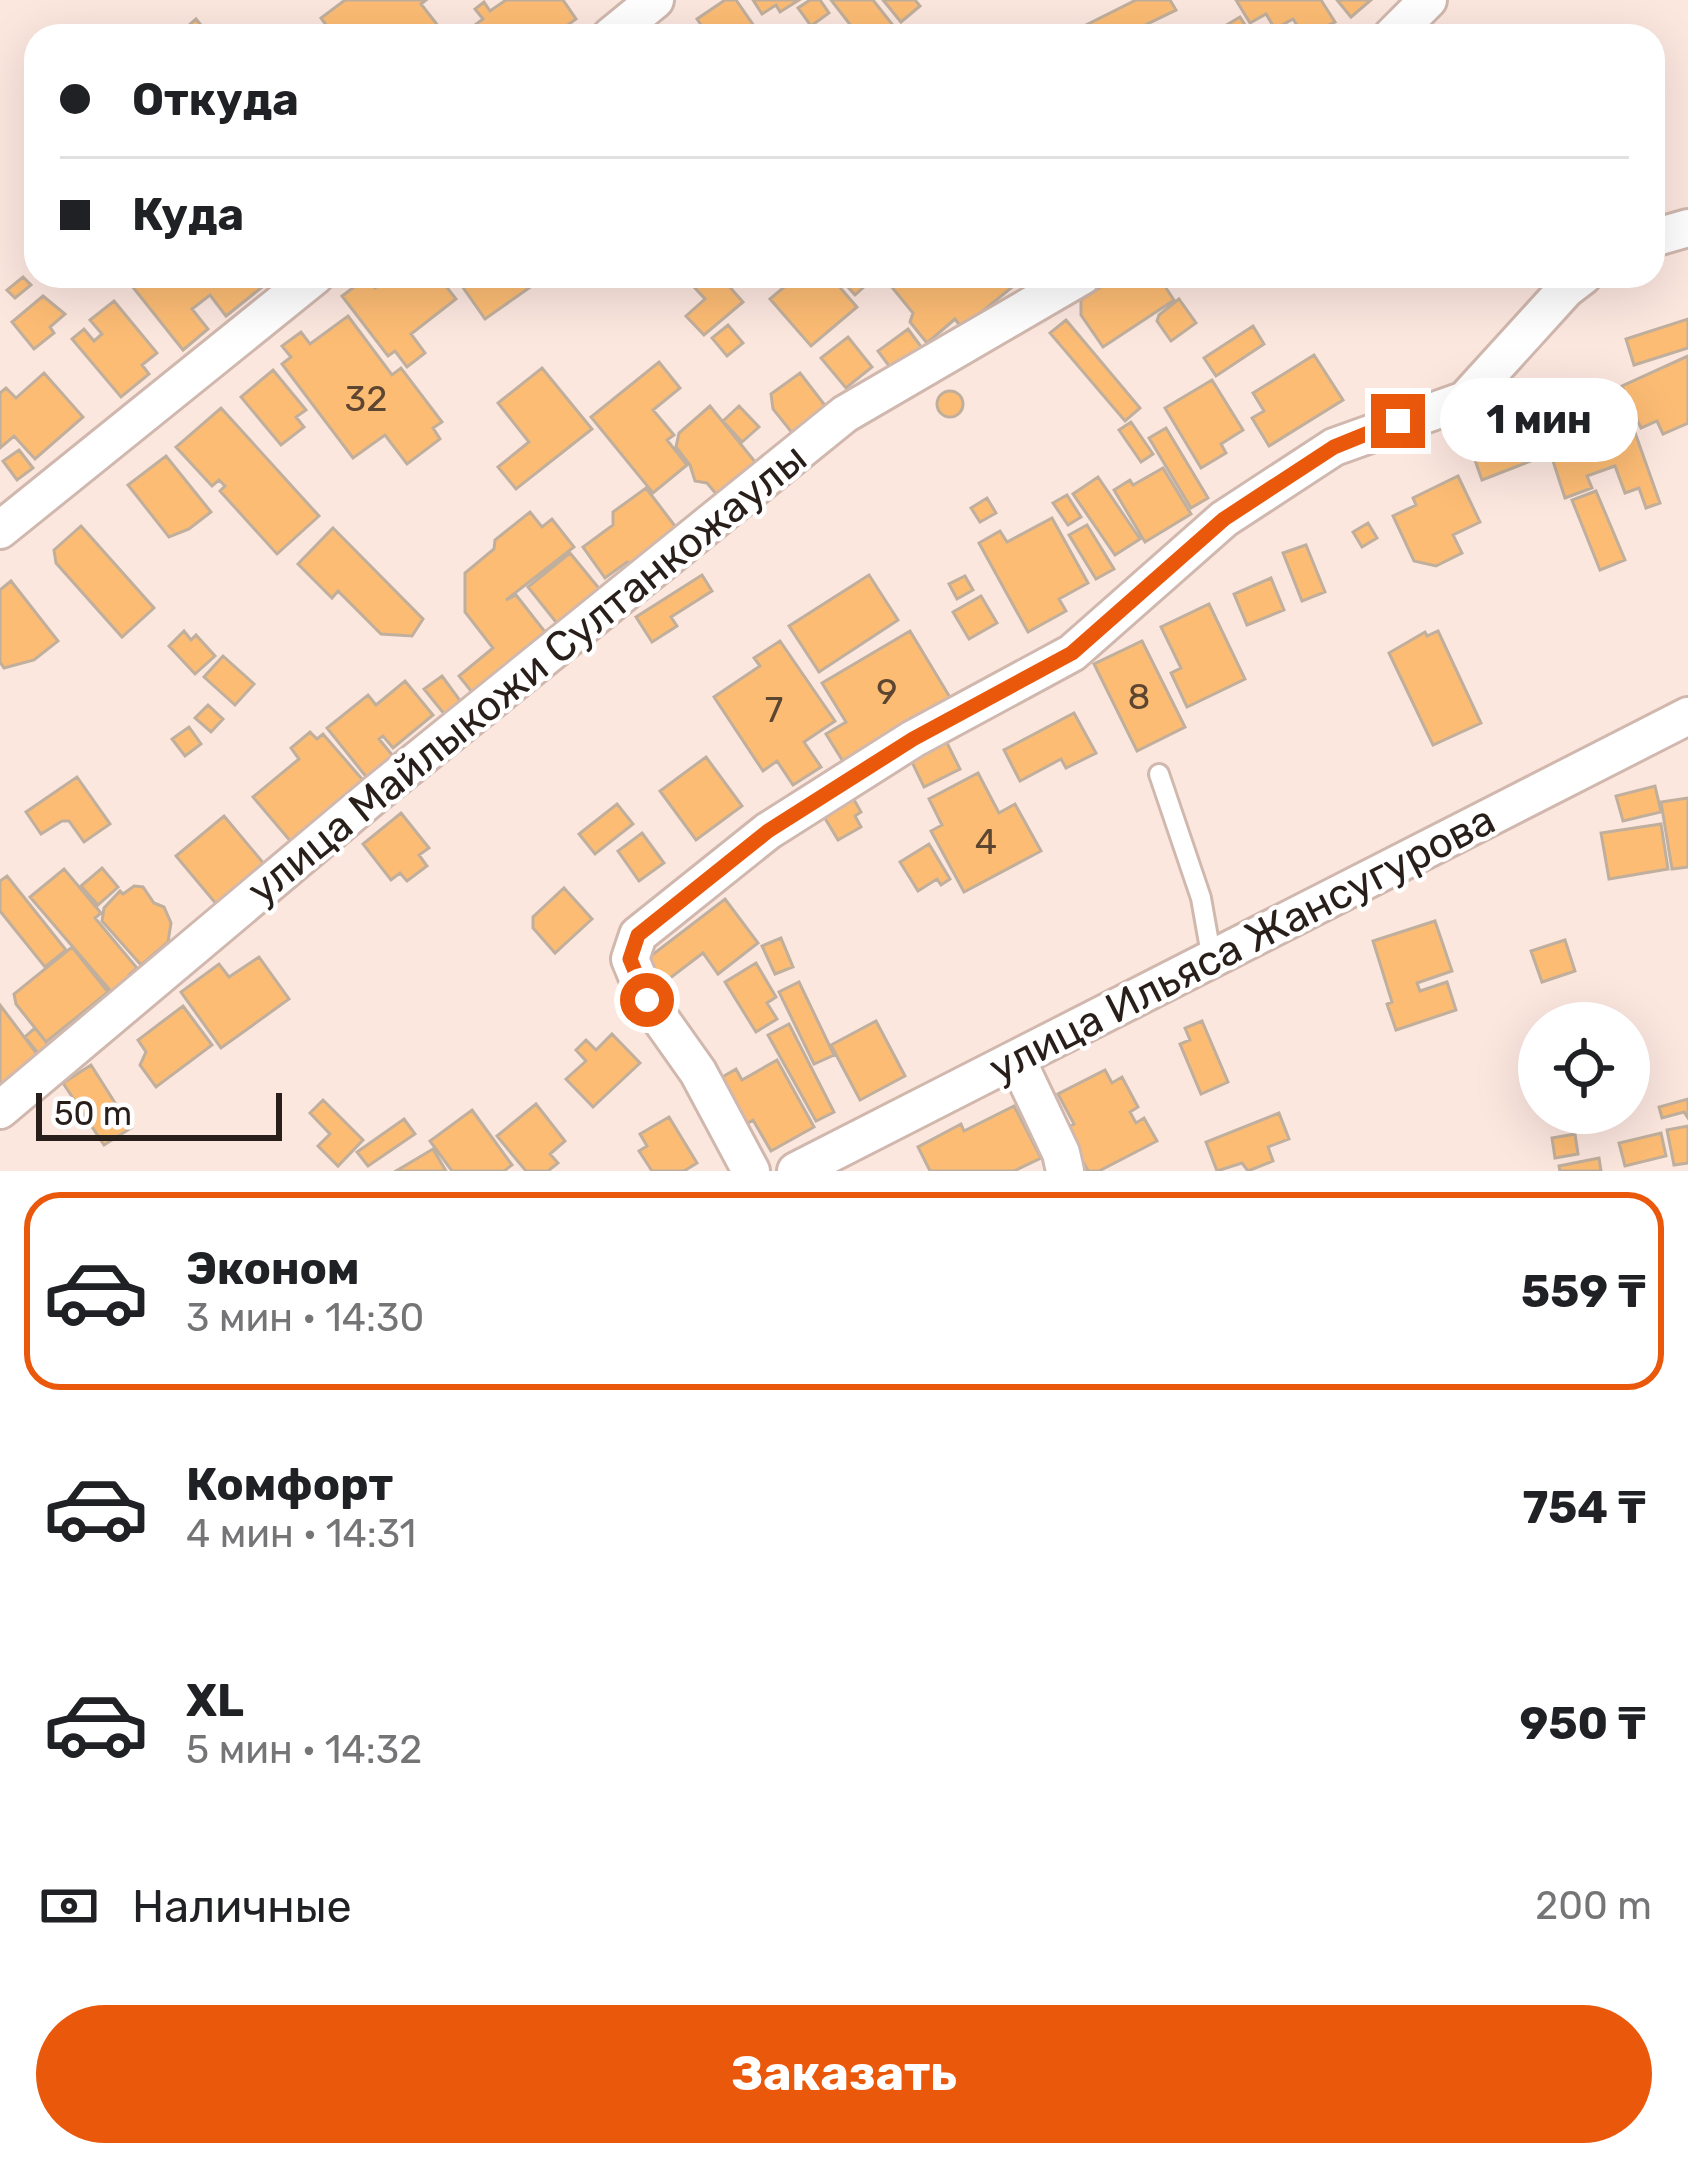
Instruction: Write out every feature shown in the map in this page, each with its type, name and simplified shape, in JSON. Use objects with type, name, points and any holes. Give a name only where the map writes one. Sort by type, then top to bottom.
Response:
[{"type":"street","points":[[625,24],[655,0]]},
{"type":"street","points":[[1404,24],[1428,0]]},
{"type":"street","points":[[0,530],[300,288]]},
{"type":"street","name":"улица Майлыкожи Султанкожаулы","points":[[0,1110],[379,792],[845,414],[1061,288]]},
{"type":"street","points":[[751,1171],[698,1072],[647,1000],[630,959],[638,935],[768,831],[913,739],[1072,653],[1224,519],[1334,447],[1465,400],[1567,288]]},
{"type":"street","name":"улица Ильяса Жансугурова","points":[[796,1171],[1688,716]]},
{"type":"street","points":[[1017,1060],[1065,1171]]},
{"type":"lane","points":[[1159,774],[1202,898],[1212,960]]},
{"type":"building","points":[[345,0],[426,0],[421,4],[437,24],[325,24],[321,18]]},
{"type":"building","points":[[506,0],[563,0],[576,19],[569,24],[476,24],[483,19],[475,9],[484,2],[490,11]]},
{"type":"building","points":[[725,0],[736,0],[753,24],[700,24],[697,19]]},
{"type":"building","points":[[753,0],[799,0],[780,12],[776,5],[762,14]]},
{"type":"building","points":[[820,0],[829,13],[810,24],[798,8]]},
{"type":"building","points":[[831,0],[873,0],[892,24],[850,24]]},
{"type":"building","points":[[883,0],[915,0],[920,6],[901,22]]},
{"type":"building","points":[[1136,0],[1170,0],[1176,10],[1147,24],[1088,24]]},
{"type":"building","points":[[1236,0],[1321,0],[1335,22],[1296,24],[1293,19],[1272,24],[1266,14],[1250,23]]},
{"type":"building","points":[[1337,0],[1371,0],[1351,17]]},
{"type":"building","points":[[24,278],[27,288],[15,298],[7,290]]},
{"type":"building","points":[[134,288],[261,288],[226,316],[210,295],[192,309],[208,329],[183,350]]},
{"type":"building","points":[[353,288],[447,288],[456,299],[411,334],[425,353],[407,367],[395,351],[388,356],[342,296]]},
{"type":"building","points":[[463,288],[529,288],[485,319]]},
{"type":"building","points":[[695,288],[731,288],[743,302],[704,335],[686,316],[705,299]]},
{"type":"building","points":[[783,288],[840,288],[857,307],[811,346],[770,299]]},
{"type":"building","points":[[893,288],[1011,288],[962,328],[955,319],[927,343],[910,322],[913,313]]},
{"type":"building","points":[[1099,288],[1166,288],[1174,300],[1103,347],[1081,315],[1081,300]]},
{"type":"building","points":[[43,296],[65,314],[50,327],[54,333],[34,349],[12,322]]},
{"type":"building","points":[[1179,299],[1196,323],[1171,341],[1157,321]]},
{"type":"building","points":[[114,301],[157,353],[142,365],[149,374],[121,397],[72,339],[84,329],[94,341],[102,334],[90,320]]},
{"type":"building","points":[[348,316],[392,375],[401,368],[442,422],[433,428],[440,439],[407,464],[385,435],[353,458],[282,364],[291,357],[282,346],[301,332],[310,344]]},
{"type":"building","points":[[1688,319],[1688,348],[1634,365],[1626,339]]},
{"type":"building","points":[[1066,320],[1140,408],[1125,421],[1050,333]]},
{"type":"building","points":[[728,325],[743,343],[727,356],[712,338]]},
{"type":"building","points":[[1253,326],[1264,344],[1216,376],[1204,358]]},
{"type":"building","points":[[908,329],[922,348],[892,370],[878,351]]},
{"type":"building","points":[[848,337],[872,367],[846,388],[821,358]]},
{"type":"building","points":[[1314,355],[1343,400],[1269,446],[1252,418],[1264,411],[1253,393]]},
{"type":"building","points":[[1688,356],[1688,423],[1663,434],[1657,421],[1641,428],[1622,386]]},
{"type":"building","points":[[659,362],[680,388],[653,410],[674,435],[667,440],[687,465],[653,493],[591,417]]},
{"type":"building","points":[[542,368],[592,429],[516,489],[498,467],[529,442],[498,403]]},
{"type":"building","points":[[273,370],[306,410],[296,417],[304,427],[281,445],[241,397]]},
{"type":"building","points":[[44,373],[83,417],[35,459],[14,436],[0,448],[0,393],[6,388],[16,398]]},
{"type":"building","points":[[800,373],[827,408],[793,434],[773,409],[771,394]]},
{"type":"building","points":[[1212,380],[1243,430],[1221,444],[1226,453],[1201,468],[1165,408]]},
{"type":"building","points":[[950,391],[963,404],[950,417],[937,404]]},
{"type":"building","points":[[1610,393],[1622,427],[1632,424],[1660,503],[1646,508],[1639,488],[1625,493],[1615,466],[1587,476],[1592,488],[1565,498],[1552,458],[1590,445],[1576,405]]},
{"type":"building","points":[[710,406],[756,463],[717,495],[707,483],[695,481],[676,447],[679,433]]},
{"type":"building","points":[[739,406],[759,427],[742,442],[723,421]]},
{"type":"building","points":[[221,408],[319,516],[277,554],[220,491],[225,486],[219,480],[212,486],[176,447]]},
{"type":"building","points":[[1131,422],[1153,454],[1141,462],[1119,430]]},
{"type":"building","points":[[1530,427],[1541,457],[1482,480],[1471,449]]},
{"type":"building","points":[[1166,428],[1208,498],[1191,508],[1149,438]]},
{"type":"building","points":[[1555,433],[1565,443],[1555,453],[1545,443]]},
{"type":"building","points":[[19,450],[33,468],[17,480],[3,461]]},
{"type":"building","points":[[166,456],[211,512],[169,537],[128,485]]},
{"type":"building","points":[[1163,468],[1191,514],[1145,542],[1114,490]]},
{"type":"building","points":[[1458,476],[1480,522],[1453,535],[1462,553],[1436,566],[1414,561],[1393,516],[1416,505],[1413,498]]},
{"type":"building","points":[[1098,477],[1140,539],[1115,555],[1073,494]]},
{"type":"building","points":[[646,488],[678,530],[605,578],[583,547],[613,525],[613,512]]},
{"type":"building","points":[[1596,491],[1625,560],[1600,570],[1572,500]]},
{"type":"building","points":[[1067,495],[1081,517],[1068,525],[1053,503]]},
{"type":"building","points":[[987,498],[996,513],[980,522],[971,508]]},
{"type":"building","points":[[530,512],[542,527],[552,519],[574,547],[506,600],[516,595],[549,637],[475,696],[459,676],[493,648],[465,612],[465,573]]},
{"type":"building","points":[[1052,518],[1088,583],[1059,599],[1066,611],[1028,632],[979,543],[1000,531],[1007,542]]},
{"type":"building","points":[[1368,523],[1377,538],[1362,547],[1353,532]]},
{"type":"building","points":[[1087,525],[1114,569],[1096,579],[1069,535]]},
{"type":"building","points":[[81,526],[154,608],[122,637],[56,563],[54,550]]},
{"type":"building","points":[[333,528],[423,619],[412,636],[381,634],[338,591],[332,598],[298,564]]},
{"type":"building","points":[[1306,545],[1325,592],[1302,601],[1283,553]]},
{"type":"building","points":[[570,553],[602,592],[559,626],[528,587]]},
{"type":"building","points":[[702,575],[712,591],[671,617],[677,626],[652,642],[636,617]]},
{"type":"building","points":[[869,575],[898,620],[819,672],[789,626]]},
{"type":"building","points":[[965,576],[973,590],[957,599],[949,584]]},
{"type":"building","points":[[1271,578],[1284,610],[1247,625],[1234,594]]},
{"type":"building","points":[[11,581],[58,641],[34,660],[4,668],[0,662],[0,590]]},
{"type":"building","points":[[981,596],[997,623],[969,639],[953,612]]},
{"type":"building","points":[[1209,604],[1245,679],[1187,707],[1171,673],[1181,668],[1161,627]]},
{"type":"building","points":[[184,631],[191,640],[196,635],[215,656],[195,674],[169,646]]},
{"type":"building","points":[[910,631],[951,699],[844,763],[826,734],[846,722],[822,683]]},
{"type":"building","points":[[1438,631],[1481,723],[1433,745],[1389,653],[1425,632],[1427,636]]},
{"type":"building","points":[[780,641],[835,721],[804,742],[821,767],[793,785],[777,761],[763,771],[714,697],[760,666],[754,658]]},
{"type":"building","points":[[1142,641],[1185,727],[1137,751],[1094,664]]},
{"type":"building","points":[[223,656],[254,684],[235,705],[204,677]]},
{"type":"building","points":[[442,676],[461,702],[445,715],[424,689]]},
{"type":"building","points":[[405,681],[433,715],[393,748],[383,736],[379,739],[398,762],[372,784],[327,728],[368,695],[376,705]]},
{"type":"building","points":[[208,705],[223,719],[211,732],[195,718]]},
{"type":"building","points":[[1074,713],[1096,753],[1066,768],[1061,759],[1020,781],[1004,750]]},
{"type":"building","points":[[189,727],[201,744],[185,756],[172,739]]},
{"type":"building","points":[[310,732],[317,739],[323,734],[368,786],[292,843],[253,797],[299,759],[291,748]]},
{"type":"building","points":[[947,743],[960,769],[924,787],[911,760]]},
{"type":"building","points":[[706,757],[742,806],[696,840],[660,791]]},
{"type":"building","points":[[978,773],[999,813],[1015,804],[1041,851],[964,892],[931,831],[942,825],[929,799]]},
{"type":"building","points":[[77,777],[110,824],[84,842],[69,821],[41,834],[26,812]]},
{"type":"building","points":[[1655,786],[1661,812],[1623,821],[1616,796]]},
{"type":"building","points":[[853,798],[861,812],[855,816],[861,827],[838,840],[823,815]]},
{"type":"building","points":[[1688,798],[1688,867],[1672,869],[1661,802]]},
{"type":"building","points":[[617,804],[633,824],[595,854],[579,834]]},
{"type":"building","points":[[401,813],[429,848],[419,855],[427,866],[407,881],[400,873],[391,880],[363,844]]},
{"type":"building","points":[[224,816],[265,865],[217,905],[176,856]]},
{"type":"building","points":[[1661,824],[1668,869],[1609,879],[1601,833]]},
{"type":"building","points":[[642,833],[664,863],[639,881],[618,851]]},
{"type":"building","points":[[929,844],[950,879],[941,885],[937,879],[918,891],[900,862]]},
{"type":"building","points":[[102,868],[118,887],[98,905],[81,886]]},
{"type":"building","points":[[64,869],[101,913],[95,918],[137,968],[129,975],[133,980],[115,996],[30,897]]},
{"type":"building","points":[[7,876],[66,950],[45,967],[0,911],[0,881]]},
{"type":"building","points":[[134,886],[143,887],[154,903],[164,907],[171,923],[168,942],[141,965],[102,921],[104,908],[120,891],[123,894]]},
{"type":"building","points":[[564,888],[592,919],[555,953],[533,928],[533,917]]},
{"type":"building","points":[[725,899],[758,943],[718,974],[703,953],[657,988],[639,965]]},
{"type":"building","points":[[1435,921],[1452,971],[1417,983],[1420,991],[1447,982],[1456,1010],[1396,1030],[1373,941]]},
{"type":"building","points":[[781,938],[793,967],[775,974],[762,946]]},
{"type":"building","points":[[1565,940],[1575,971],[1542,982],[1531,951]]},
{"type":"building","points":[[72,947],[108,992],[46,1042],[16,1004],[14,994]]},
{"type":"building","points":[[259,957],[289,999],[221,1048],[181,992],[219,964],[229,977]]},
{"type":"building","points":[[756,963],[776,997],[767,1003],[777,1019],[756,1032],[725,982]]},
{"type":"building","points":[[799,982],[834,1055],[814,1064],[779,992]]},
{"type":"building","points":[[0,1005],[40,1058],[0,1088]]},
{"type":"building","points":[[183,1006],[212,1045],[156,1087],[140,1065],[146,1052],[138,1040]]},
{"type":"building","points":[[876,1021],[905,1076],[860,1100],[831,1045]]},
{"type":"building","points":[[1202,1021],[1228,1082],[1201,1094],[1180,1044],[1190,1040],[1185,1028]]},
{"type":"building","points":[[789,1024],[834,1112],[816,1121],[768,1035]]},
{"type":"building","points":[[35,1028],[48,1044],[38,1053],[25,1037]]},
{"type":"building","points":[[612,1034],[640,1063],[593,1107],[566,1079],[586,1061],[576,1050],[586,1040],[596,1050]]},
{"type":"building","points":[[777,1060],[814,1127],[771,1151],[753,1120],[743,1126],[717,1080],[736,1069],[742,1080]]},
{"type":"building","points":[[91,1065],[131,1128],[104,1145],[63,1083]]},
{"type":"building","points":[[1105,1070],[1112,1083],[1122,1077],[1138,1107],[1130,1112],[1136,1123],[1144,1118],[1157,1141],[1099,1171],[1088,1171],[1065,1128],[1074,1124],[1058,1094]]},
{"type":"building","points":[[1688,1099],[1688,1118],[1684,1112],[1662,1118],[1659,1107]]},
{"type":"building","points":[[323,1100],[363,1140],[338,1166],[318,1146],[330,1134],[310,1113]]},
{"type":"building","points":[[536,1104],[565,1141],[550,1154],[558,1163],[548,1171],[526,1171],[497,1136]]},
{"type":"building","points":[[1014,1106],[1041,1158],[1014,1171],[930,1171],[918,1147],[961,1124],[964,1131]]},
{"type":"building","points":[[472,1110],[512,1165],[504,1171],[452,1171],[430,1141]]},
{"type":"building","points":[[1279,1113],[1289,1139],[1268,1147],[1273,1161],[1248,1171],[1242,1163],[1217,1171],[1206,1142]]},
{"type":"building","points":[[669,1117],[697,1163],[684,1171],[652,1171],[639,1151],[647,1146],[640,1134]]},
{"type":"building","points":[[404,1119],[415,1134],[368,1166],[357,1152]]},
{"type":"building","points":[[1688,1126],[1688,1163],[1674,1165],[1667,1130]]},
{"type":"building","points":[[1661,1133],[1666,1156],[1625,1166],[1619,1143]]},
{"type":"building","points":[[1575,1134],[1578,1154],[1555,1158],[1552,1138]]},
{"type":"building","points":[[433,1149],[446,1171],[396,1171]]},
{"type":"building","points":[[1599,1158],[1601,1171],[1560,1171],[1559,1166]]},
{"type":"route","points":[[647,1000],[630,959],[638,935],[768,831],[913,739],[1072,653],[1224,519],[1334,447],[1398,421]]}]
